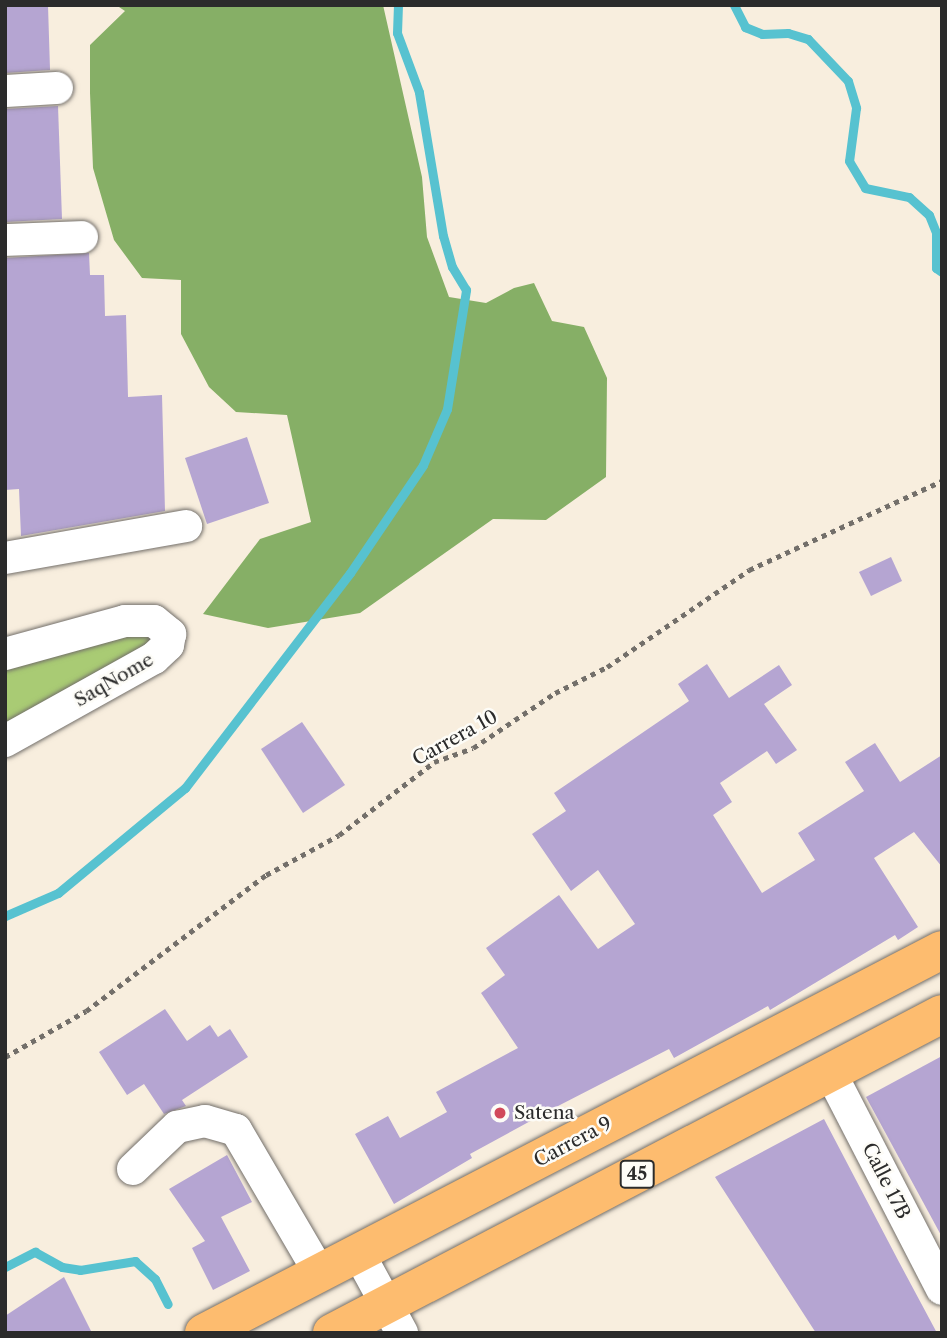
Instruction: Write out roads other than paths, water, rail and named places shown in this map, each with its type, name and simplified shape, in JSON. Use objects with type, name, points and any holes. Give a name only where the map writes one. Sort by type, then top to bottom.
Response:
[{"type":"highway","name":"Carrera 9","points":[[204,1333],[942,950]]},
{"type":"highway","name":"45","points":[[332,1333],[394,1319],[830,1072],[942,1014]]},
{"type":"street","points":[[5,91],[57,88]]},
{"type":"street","points":[[5,240],[82,237]]},
{"type":"street","points":[[5,558],[186,526]]},
{"type":"street","name":"SaqNome","points":[[5,654],[125,621],[154,621],[170,634],[169,645],[154,658],[5,741]]},
{"type":"street","name":"Calle 17B","points":[[830,1072],[942,1289]]},
{"type":"street","points":[[133,1169],[177,1127],[205,1121],[236,1130],[320,1274]]},
{"type":"street","points":[[359,1254],[394,1319]]},
{"type":"waterway","points":[[5,916],[58,893],[185,788],[350,573],[423,465],[447,409],[466,290],[452,267],[443,236],[419,92],[397,33],[398,5]]},
{"type":"waterway","points":[[734,5],[745,27],[762,34],[788,33],[808,39],[848,81],[856,108],[849,161],[865,188],[909,197],[929,215],[936,232],[936,268],[942,272]]},
{"type":"waterway","points":[[5,1267],[35,1252],[62,1267],[80,1270],[135,1261],[155,1279],[168,1304]]},
{"type":"place","name":"Satena","points":[[500,1113]]}]
